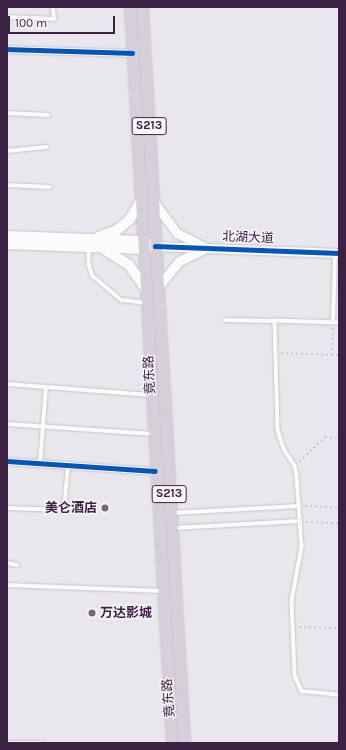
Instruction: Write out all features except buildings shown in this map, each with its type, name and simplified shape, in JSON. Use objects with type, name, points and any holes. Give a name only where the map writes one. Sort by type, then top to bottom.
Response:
[{"type":"main road","name":"竟东路","points":[[130,7],[155,471],[172,743]]},
{"type":"main road","name":"竟东路","points":[[142,7],[184,743]]},
{"type":"main road","points":[[90,243],[117,230],[130,219],[141,202]]},
{"type":"main road","name":"北湖大道","points":[[7,236],[90,243],[156,246]]},
{"type":"main road","points":[[90,243],[122,258],[145,288]]},
{"type":"main road","name":"北湖大道","points":[[7,244],[90,243]]},
{"type":"main road","points":[[183,729],[191,743]]},
{"type":"main road","points":[[167,743],[171,730]]},
{"type":"street","points":[[7,49],[132,53]]},
{"type":"street","points":[[154,201],[177,233],[206,248]]},
{"type":"street","name":"北湖大道","points":[[156,246],[337,253]]},
{"type":"street","points":[[157,288],[178,261],[206,248]]},
{"type":"street","points":[[7,461],[155,471]]},
{"type":"lane","points":[[7,18],[54,19],[53,7]]},
{"type":"lane","points":[[7,113],[48,115]]},
{"type":"lane","points":[[7,151],[46,147]]},
{"type":"lane","points":[[7,185],[50,187]]},
{"type":"lane","points":[[90,243],[89,265],[93,276],[122,300],[146,303]]},
{"type":"lane","points":[[333,322],[337,253]]},
{"type":"lane","points":[[225,320],[339,323]]},
{"type":"lane","points":[[275,321],[280,439],[295,466],[300,521],[302,557],[293,591],[295,676],[298,687],[302,692],[339,695]]},
{"type":"lane","points":[[7,384],[151,395]]},
{"type":"lane","points":[[40,463],[46,387]]},
{"type":"lane","points":[[7,424],[153,434]]},
{"type":"lane","points":[[7,508],[64,510],[68,465]]},
{"type":"lane","points":[[170,513],[299,506]]},
{"type":"lane","points":[[171,528],[300,521]]},
{"type":"lane","points":[[7,562],[17,565]]},
{"type":"lane","points":[[7,585],[162,591]]},
{"type":"lane","points":[[9,743],[41,743]]},
{"type":"path","points":[[332,355],[333,322]]},
{"type":"path","points":[[276,353],[339,355]]},
{"type":"path","points":[[295,466],[325,437],[339,438]]},
{"type":"path","points":[[299,506],[339,508]]},
{"type":"path","points":[[300,521],[339,523]]},
{"type":"path","points":[[293,627],[339,628]]},
{"type":"cycle path","points":[[7,49],[132,53]]},
{"type":"cycle path","points":[[155,246],[339,253]]},
{"type":"cycle path","points":[[7,461],[155,471]]},
{"type":"place","name":"美仑酒店","points":[[105,508]]},
{"type":"place","name":"万达影城","points":[[92,613]]}]
